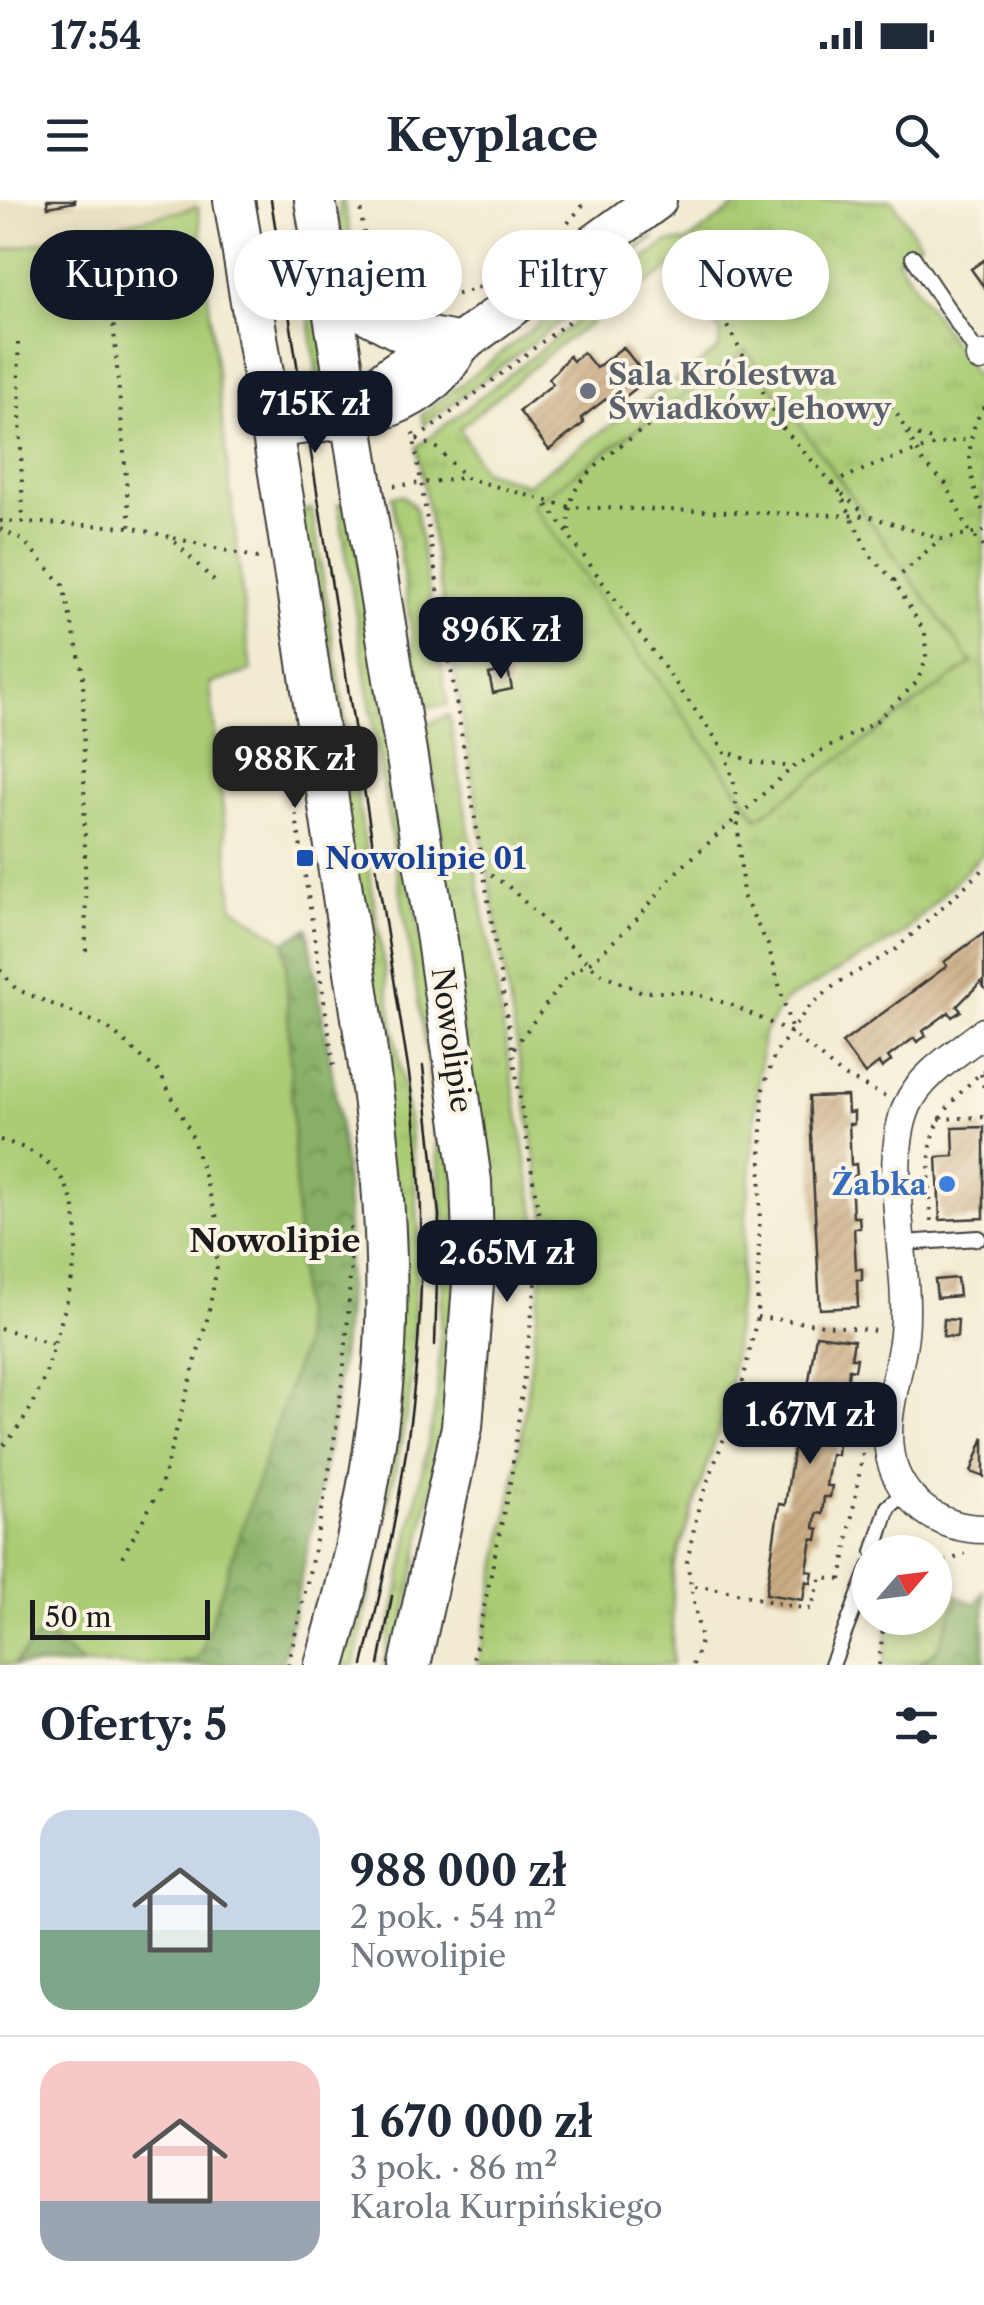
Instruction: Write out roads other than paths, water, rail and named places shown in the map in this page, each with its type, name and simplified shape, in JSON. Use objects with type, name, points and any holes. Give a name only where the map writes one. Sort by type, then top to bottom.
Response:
[{"type":"main road","points":[[234,200],[365,1042],[384,1201],[386,1326],[380,1390],[350,1565],[325,1665]]},
{"type":"main road","name":"Nowolipie","points":[[315,200],[320,230]]},
{"type":"main road","points":[[272,428],[348,416],[395,370],[432,350],[460,344],[656,200]]},
{"type":"main road","name":"Nowolipie","points":[[335,320],[437,940],[466,1137],[474,1235],[462,1427],[410,1665]]},
{"type":"main road","points":[[380,320],[405,333],[460,344]]},
{"type":"street","points":[[982,1538],[931,1517],[906,1492],[890,1456],[890,1422],[904,1334],[898,1168],[902,1122],[908,1103],[928,1077],[984,1032]]},
{"type":"lane","points":[[913,257],[983,358]]},
{"type":"lane","points":[[903,1243],[979,1238]]},
{"type":"lane","points":[[879,1535],[888,1507],[906,1492]]},
{"type":"lane","points":[[832,1665],[852,1613]]},
{"type":"tram line","points":[[271,200],[418,1149],[421,1297],[416,1371],[395,1519],[363,1665]]},
{"type":"tram line","points":[[423,1066],[439,1215],[435,1345]]},
{"type":"tram line","points":[[379,1665],[392,1596]]},
{"type":"place","name":"Sala Królestwa Świadków Jehowy","points":[[588,391]]},
{"type":"place","name":"Nowolipie 01","points":[[305,858]]},
{"type":"place","name":"Żabka","points":[[947,1184]]},
{"type":"district","name":"Nowolipie","points":[[275,1240]]}]
